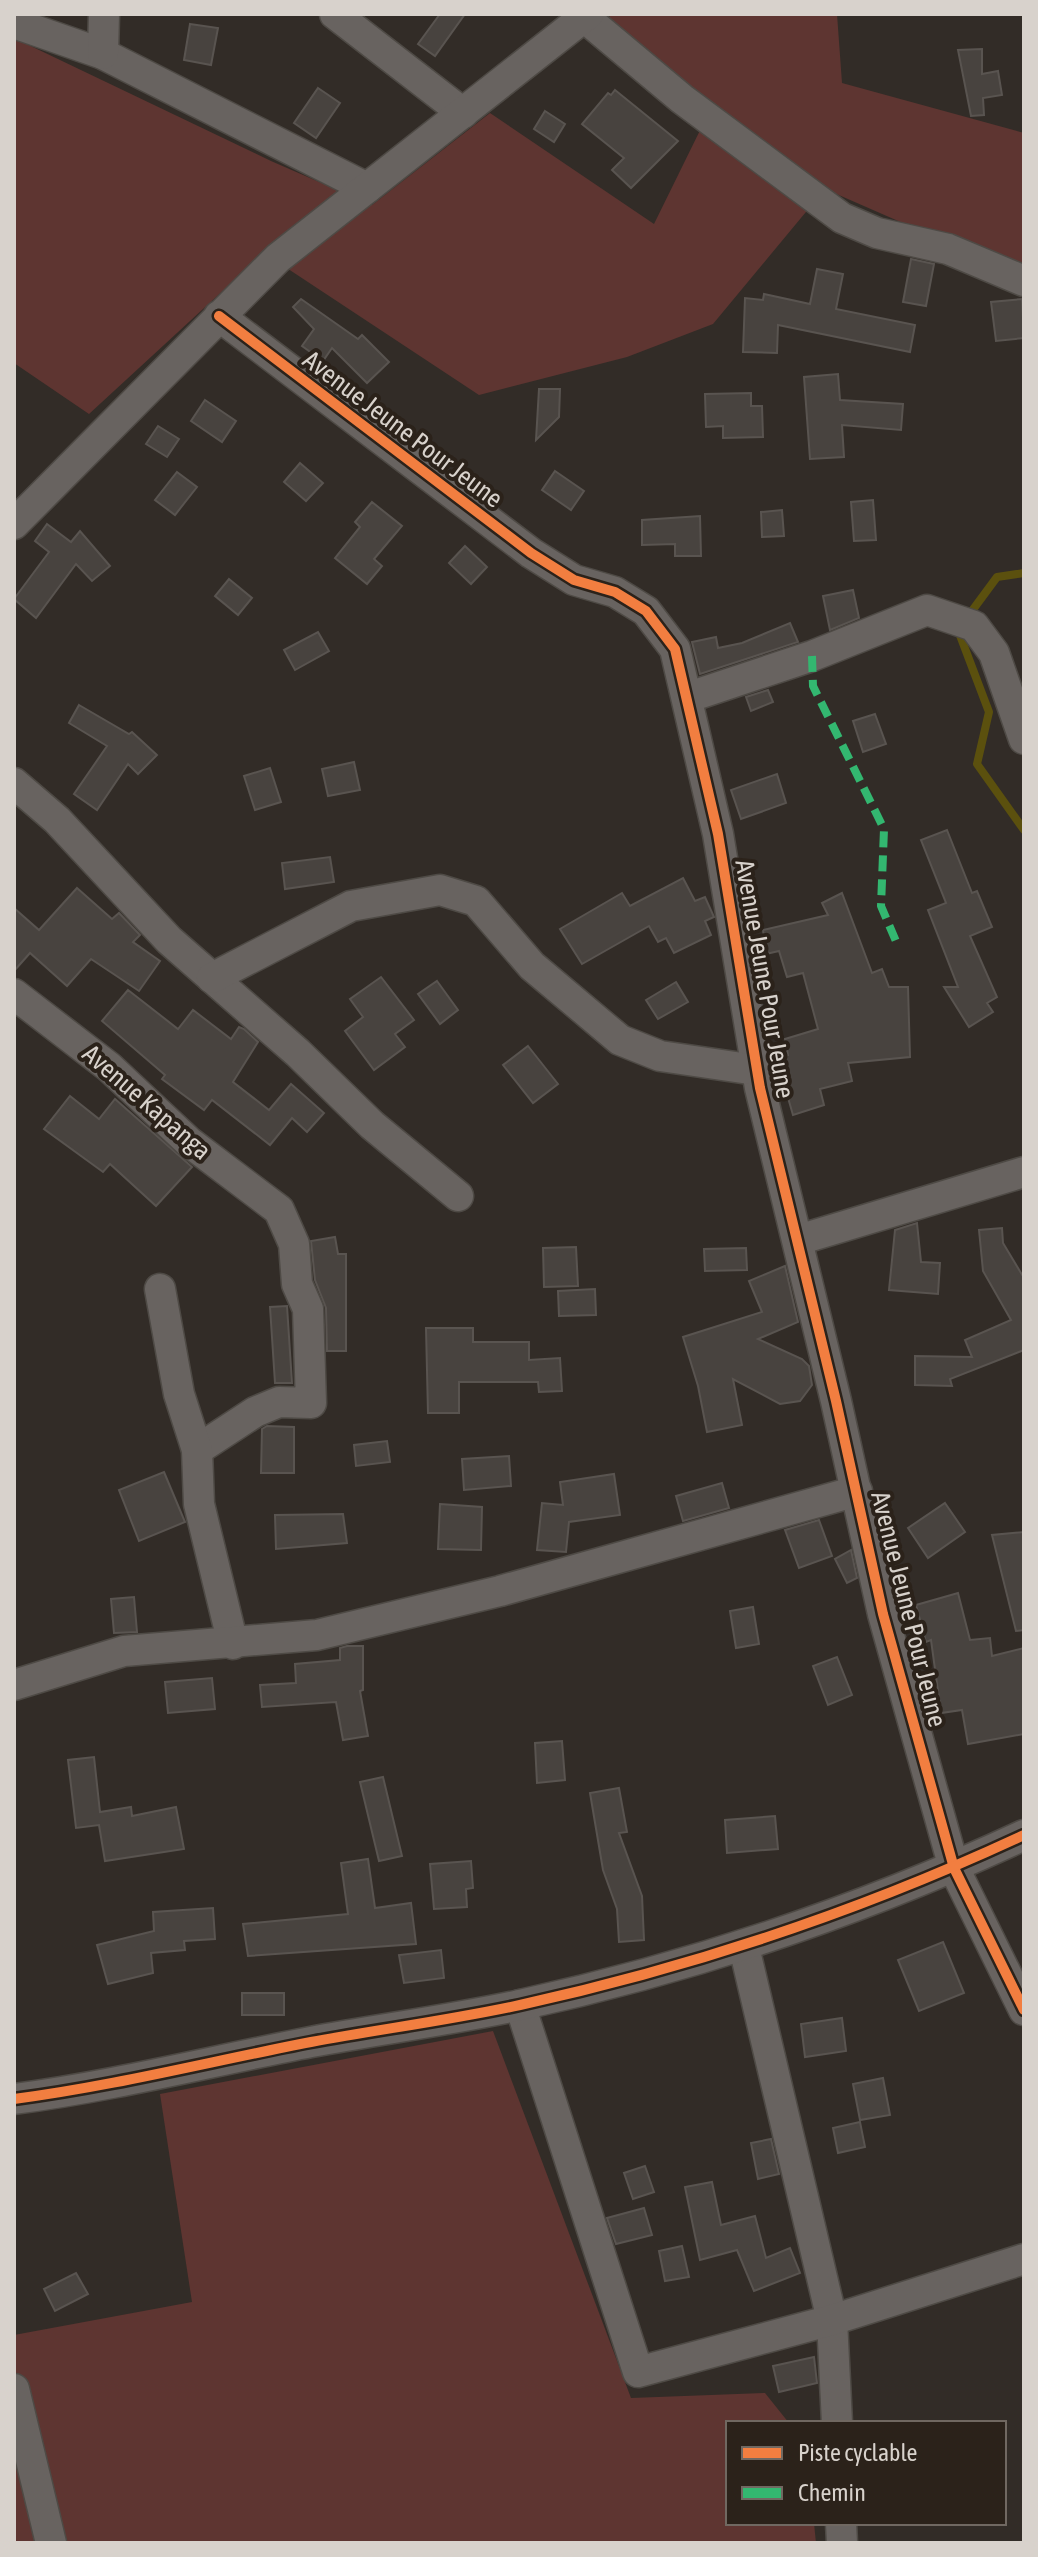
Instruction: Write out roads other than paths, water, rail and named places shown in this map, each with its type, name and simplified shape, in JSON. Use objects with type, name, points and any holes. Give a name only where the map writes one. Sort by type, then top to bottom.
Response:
[{"type":"street","points":[[103,54],[104,14]]},
{"type":"street","points":[[335,14],[463,113]]},
{"type":"street","points":[[14,524],[278,258],[586,15],[682,99],[842,218],[877,233],[948,249],[1024,281]]},
{"type":"street","points":[[14,23],[103,54],[367,188]]},
{"type":"street","name":"Avenue Jeune Pour Jeune","points":[[219,316],[531,553],[574,580],[615,592],[646,611],[675,649],[689,697],[718,834],[756,1070],[857,1491],[883,1614],[954,1868],[1024,2010]]},
{"type":"street","points":[[689,697],[812,656],[927,610],[974,626],[994,653],[1024,739]]},
{"type":"street","points":[[14,783],[57,820],[169,940],[298,1053],[372,1125],[458,1196]]},
{"type":"street","points":[[212,978],[351,906],[440,890],[476,901],[532,966],[620,1040],[660,1056],[756,1070]]},
{"type":"street","name":"Avenue Kapanga","points":[[14,994],[109,1067],[189,1142],[279,1210],[294,1244],[297,1284],[308,1309],[311,1403],[279,1402],[255,1412],[197,1450]]},
{"type":"street","points":[[798,1240],[1024,1172]]},
{"type":"street","points":[[160,1289],[179,1394],[197,1450],[199,1504],[233,1644]]},
{"type":"street","points":[[14,1685],[124,1651],[317,1635],[500,1591],[857,1491]]},
{"type":"street","points":[[14,2099],[76,2090],[520,2005],[744,1947],[954,1868],[1024,1835]]},
{"type":"street","points":[[744,1947],[832,2320],[837,2421]]},
{"type":"street","points":[[520,2005],[638,2372],[832,2320],[1024,2259]]},
{"type":"street","points":[[14,2389],[51,2543]]},
{"type":"waterway","points":[[966,619],[997,577],[1024,573]]},
{"type":"waterway","points":[[958,630],[989,712],[977,764],[1024,830]]}]
